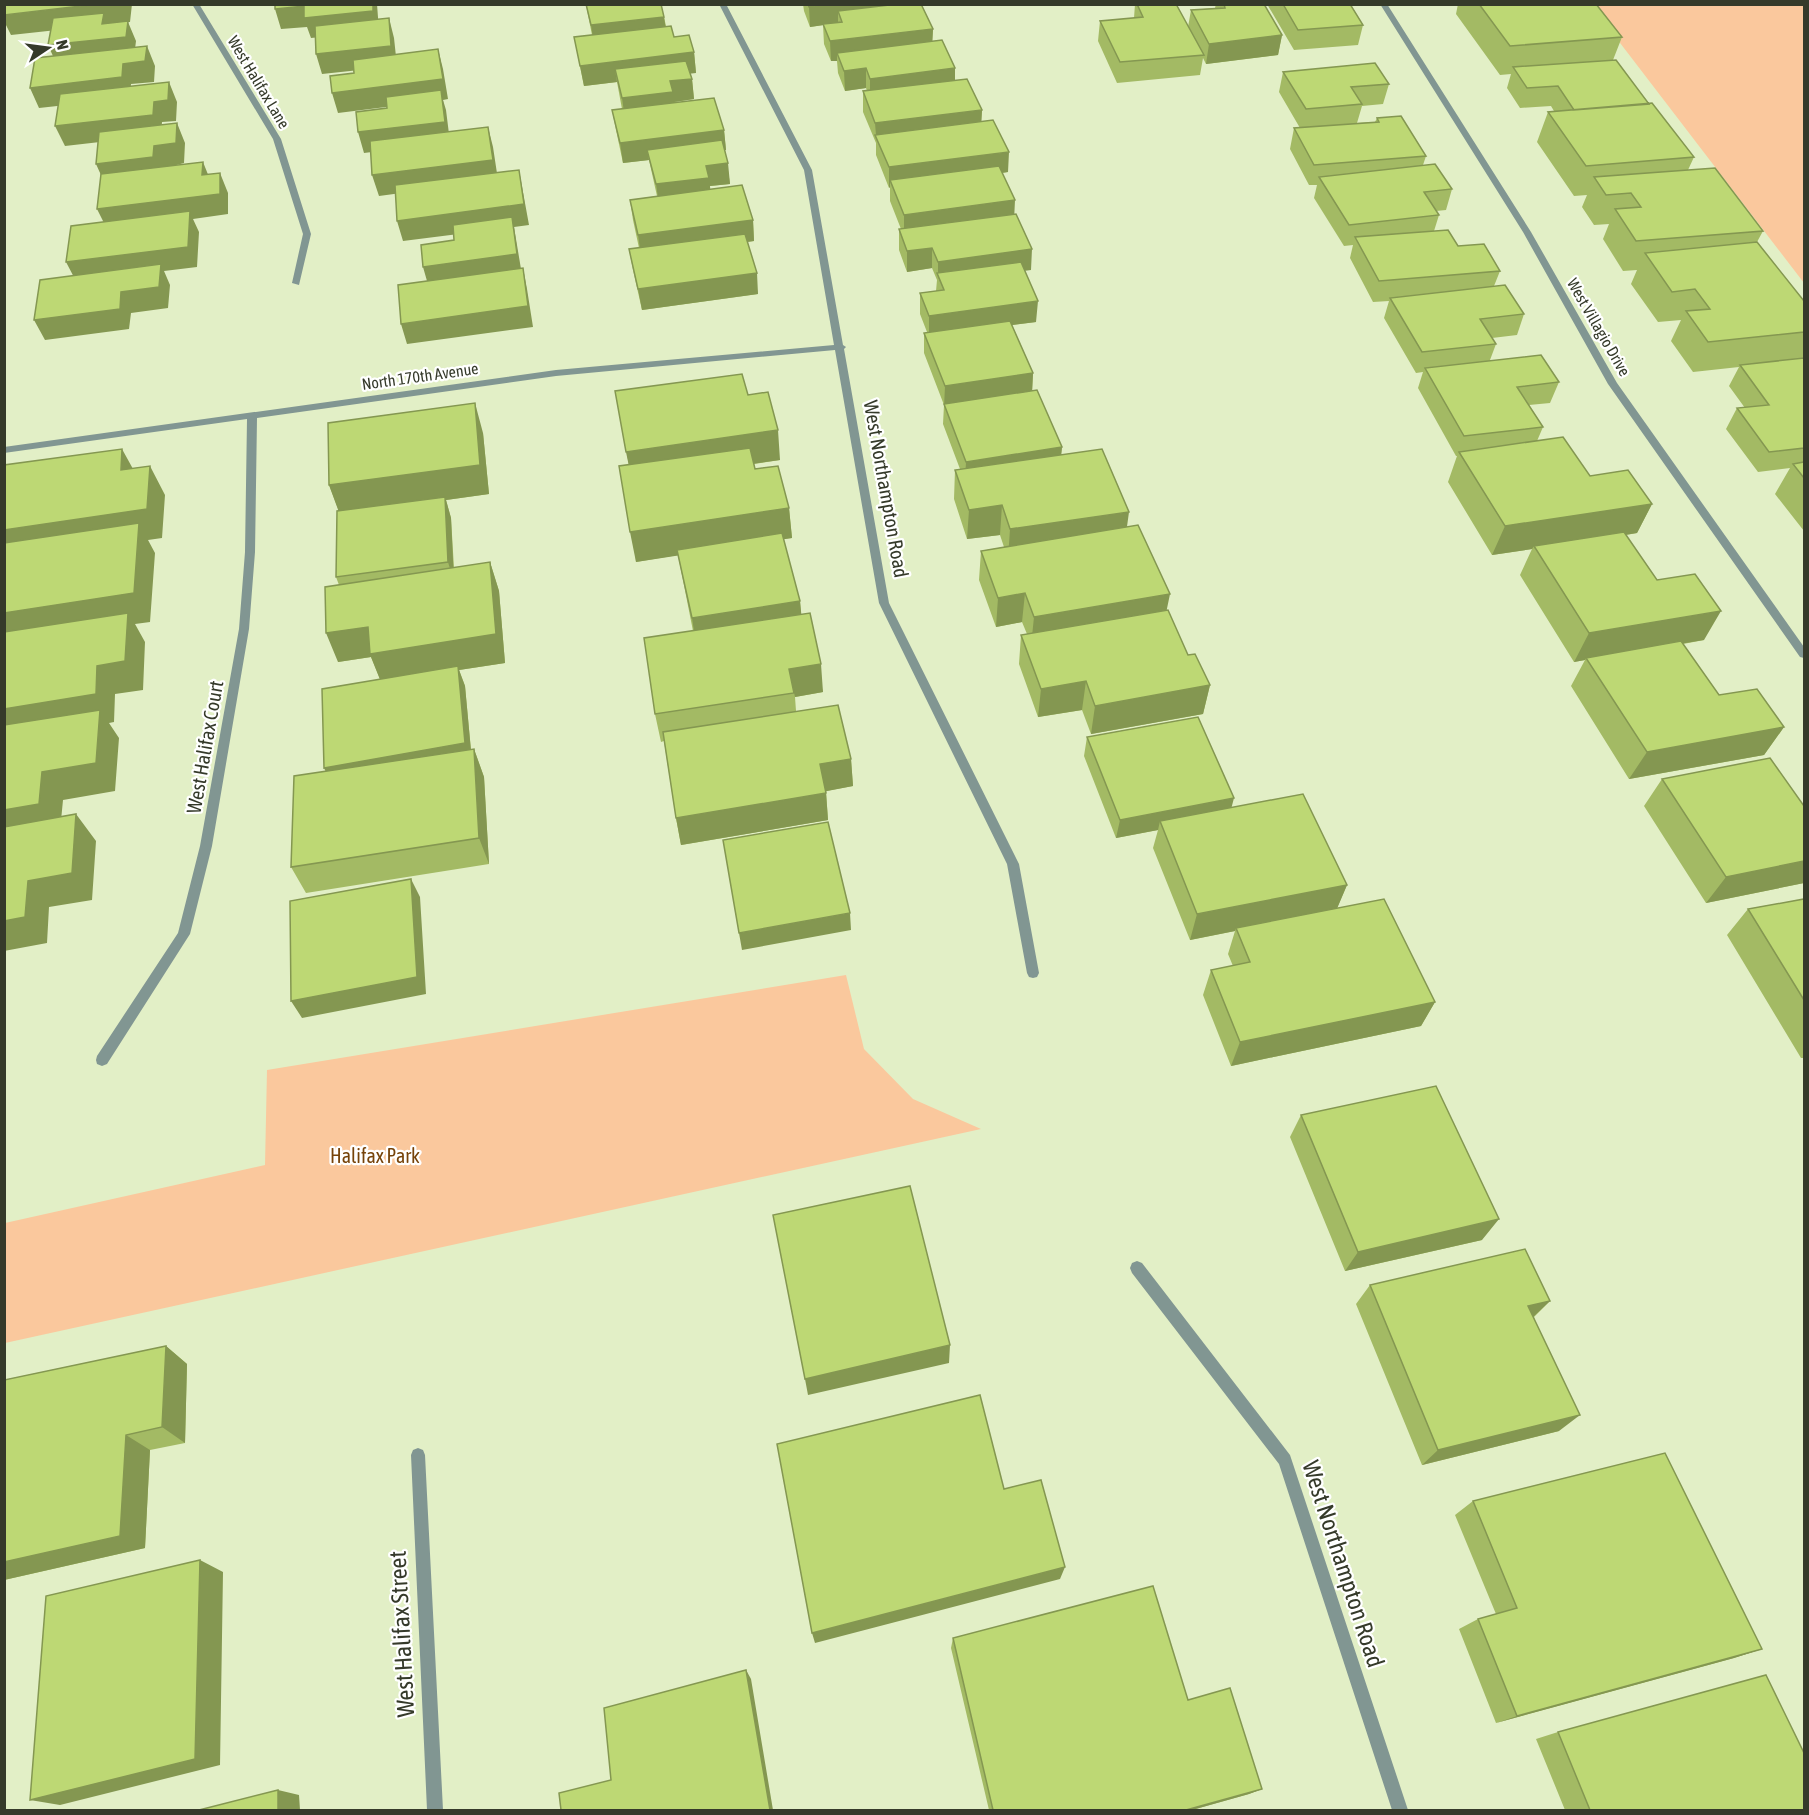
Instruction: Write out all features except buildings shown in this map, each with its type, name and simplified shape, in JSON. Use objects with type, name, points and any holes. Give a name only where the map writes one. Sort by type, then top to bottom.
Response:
[{"type":"street","name":"West Halifax Lane","points":[[195,4],[277,139],[307,234],[296,283]]},
{"type":"street","name":"West Northampton Road","points":[[722,4],[808,170],[841,347],[884,603],[1013,864],[1033,973]]},
{"type":"street","name":"West Villagio Drive","points":[[1383,4],[1527,232],[1613,384],[1804,654]]},
{"type":"street","name":"North 170th Avenue","points":[[4,450],[556,373],[841,347]]},
{"type":"street","name":"West Halifax Court","points":[[102,1060],[184,934],[206,846],[244,629],[250,552],[252,414]]},
{"type":"street","name":"West Northampton Road","points":[[1137,1268],[1285,1460],[1400,1810]]},
{"type":"street","name":"West Halifax Street","points":[[418,1455],[435,1810]]},
{"type":"green space","points":[[1591,5],[1804,5],[1804,283]]},
{"type":"green space","name":"Halifax Park","points":[[846,975],[864,1049],[913,1099],[981,1129],[5,1343],[5,1223],[265,1165],[267,1070]]}]
